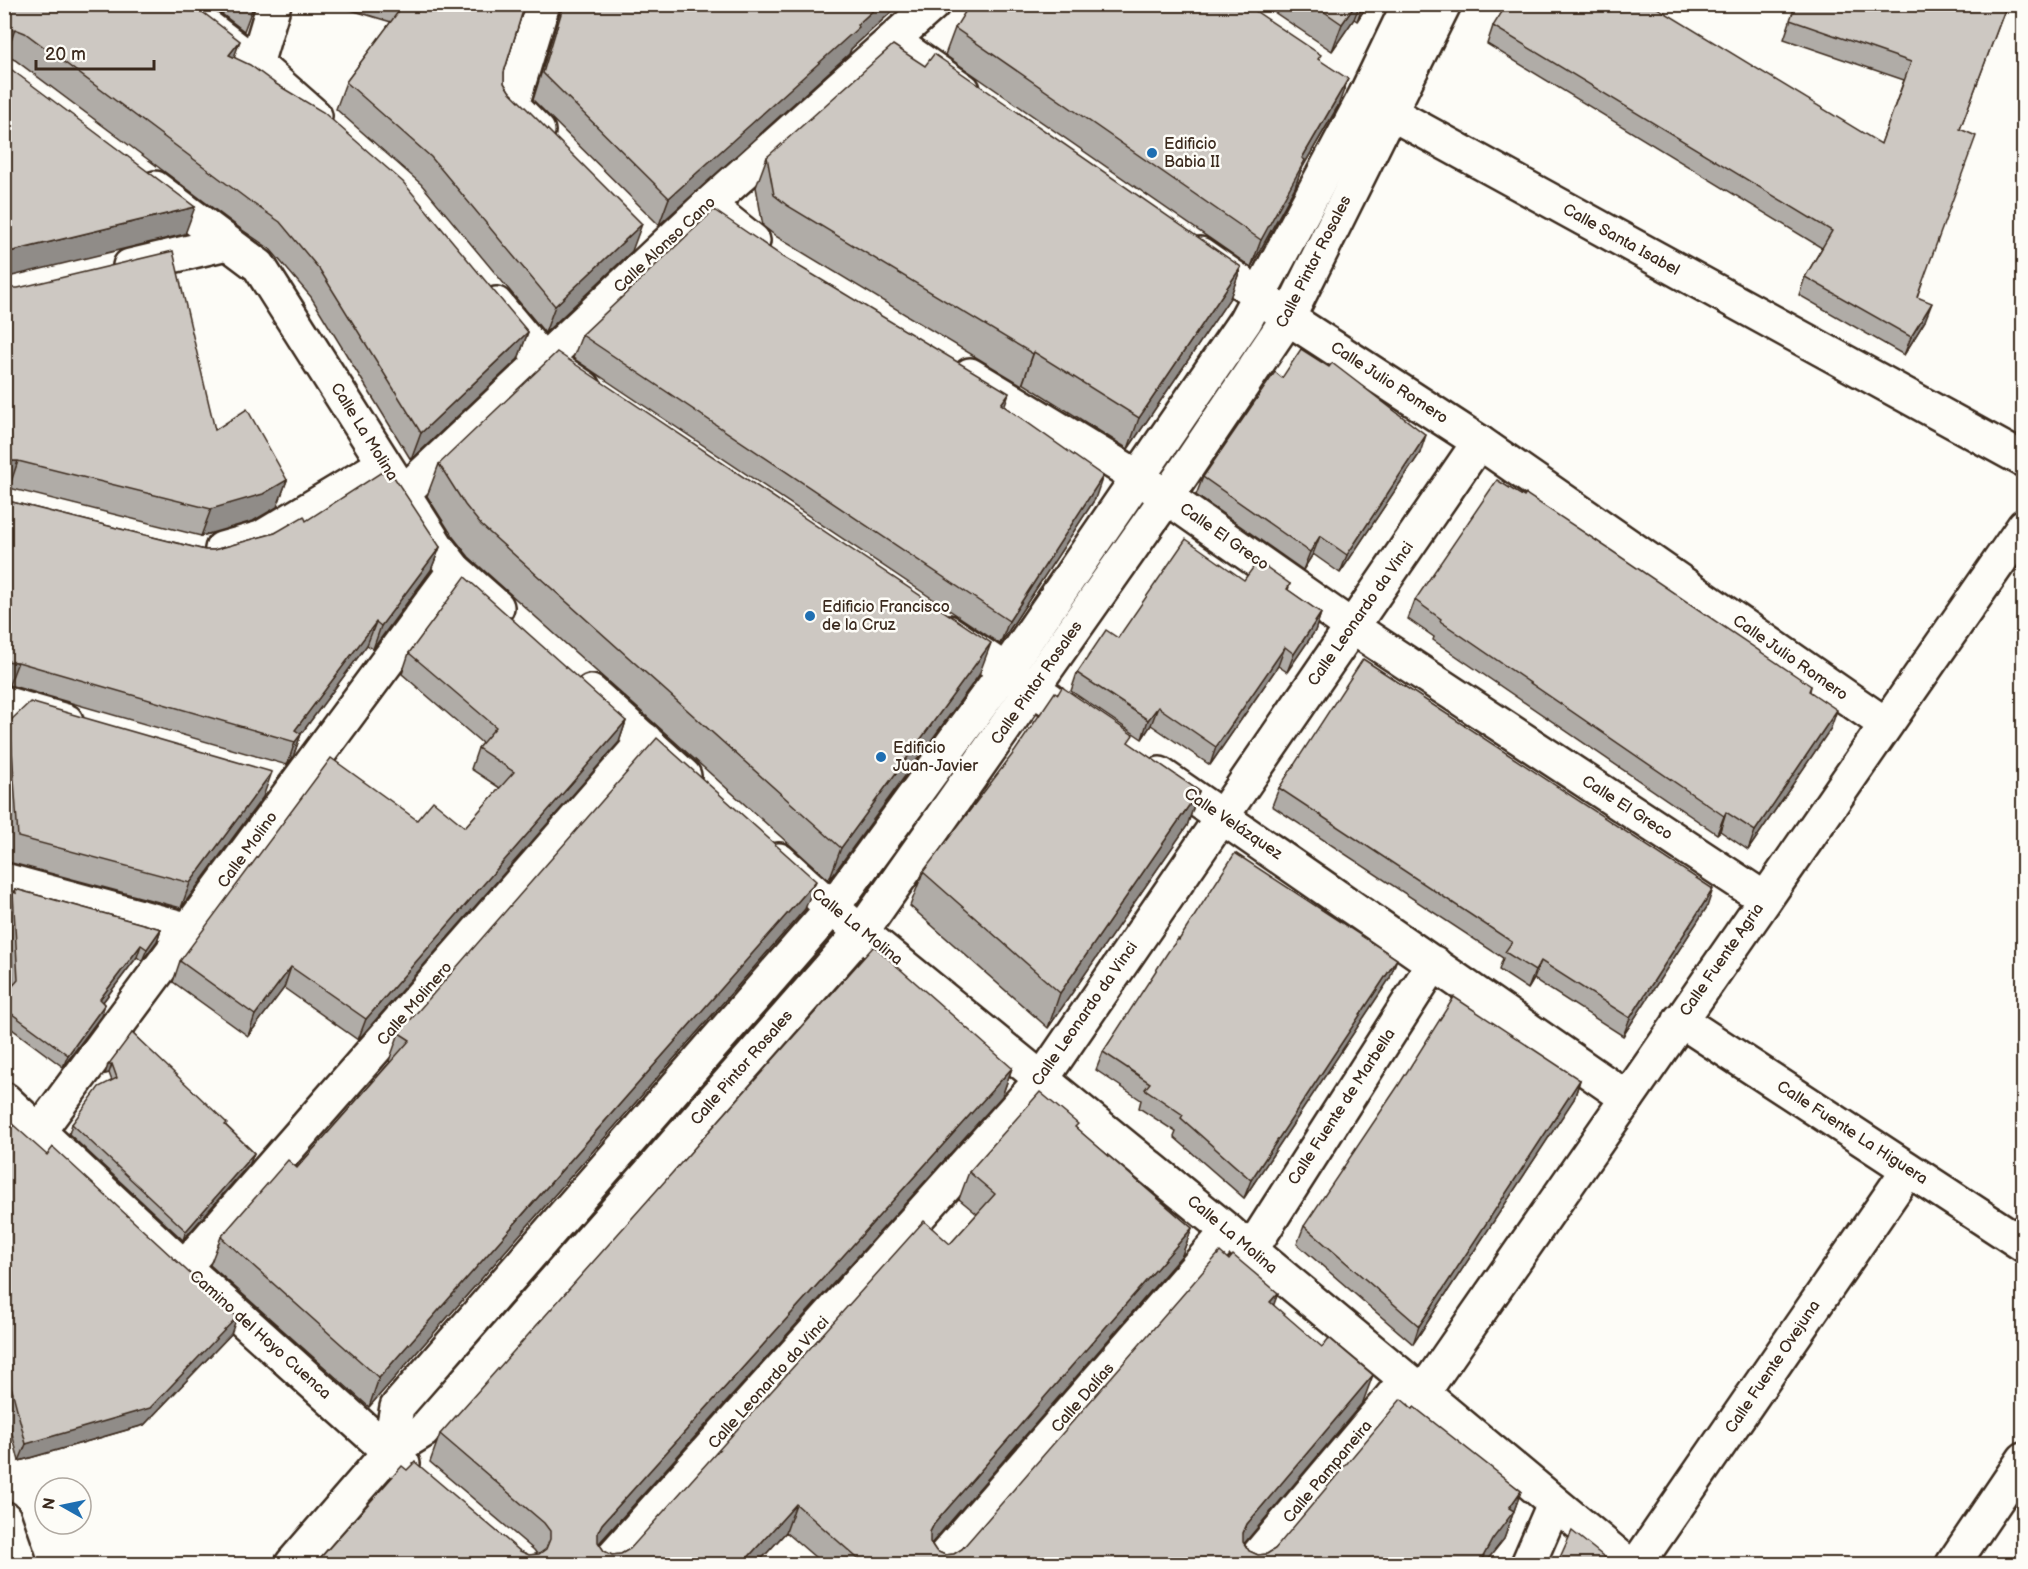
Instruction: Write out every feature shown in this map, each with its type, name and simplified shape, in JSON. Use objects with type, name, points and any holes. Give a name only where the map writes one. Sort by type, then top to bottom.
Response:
[{"type":"street","points":[[177,4],[256,64],[336,134]]},
{"type":"street","points":[[256,64],[274,4]]},
{"type":"street","points":[[543,4],[512,105],[561,154]]},
{"type":"street","name":"Calle Alonso Cano","points":[[403,493],[543,360],[650,243],[708,205],[933,4]]},
{"type":"street","name":"Calle Pintor Rosales","points":[[292,1564],[389,1452],[423,1431],[862,931],[1167,497],[1288,318],[1377,104],[1409,4]]},
{"type":"street","name":"Calle Pintor Rosales","points":[[389,1452],[397,1407],[832,908],[1006,670],[1245,321],[1377,104],[1444,4]]},
{"type":"street","points":[[893,41],[989,108]]},
{"type":"street","name":"Calle Santa Isabel","points":[[1336,76],[1377,104],[2024,460]]},
{"type":"street","name":"Calle La Molina","points":[[134,173],[259,266],[438,548],[455,570],[515,624]]},
{"type":"street","points":[[708,205],[776,258]]},
{"type":"street","name":"Calle Julio Romero","points":[[1173,235],[1288,318],[1479,442],[1886,724]]},
{"type":"street","points":[[105,272],[227,243]]},
{"type":"street","points":[[475,278],[543,360],[612,406]]},
{"type":"street","name":"Calle El Greco","points":[[947,362],[1138,477],[1352,627],[1765,898]]},
{"type":"street","name":"Calle Leonardo da Vinci","points":[[606,1564],[1042,1079],[1479,442]]},
{"type":"street","points":[[189,552],[201,555],[261,538],[384,464]]},
{"type":"street","name":"Calle Fuente Agria","points":[[1414,1387],[1627,1098],[2024,525]]},
{"type":"street","name":"Calle Molino","points":[[40,1130],[455,570]]},
{"type":"street","points":[[927,618],[1072,715]]},
{"type":"street","points":[[567,670],[707,796]]},
{"type":"street","points":[[4,703],[94,729]]},
{"type":"street","name":"Calle Molinero","points":[[184,1267],[645,740]]},
{"type":"street","name":"Calle Velázquez","points":[[1132,755],[1222,815],[1627,1098]]},
{"type":"street","points":[[262,777],[295,787]]},
{"type":"street","name":"Calle La Molina","points":[[760,844],[832,908],[1239,1240],[1628,1564]]},
{"type":"street","points":[[4,880],[189,930]]},
{"type":"street","name":"Calle Fuente de Marbella","points":[[1239,1240],[1434,963]]},
{"type":"street","name":"Calle Fuente La Higuera","points":[[1680,1020],[2024,1245]]},
{"type":"street","name":"Camino del Hoyo Cuenca","points":[[4,1099],[40,1130],[184,1267],[425,1482]]},
{"type":"street","name":"Calle Fuente Ovejuna","points":[[1637,1564],[1908,1170]]},
{"type":"street","name":"Calle Dalías","points":[[938,1564],[1239,1240]]},
{"type":"street","name":"Calle Pampaneira","points":[[1251,1564],[1414,1387]]},
{"type":"street","points":[[1953,1564],[2024,1459]]},
{"type":"street","points":[[1528,1564],[1554,1504]]},
{"type":"street","points":[[4,1518],[20,1564]]},
{"type":"shaded area","points":[[5,880],[12,882],[14,991],[5,1005]]},
{"type":"building","points":[[4,4],[192,4],[240,41],[229,55],[250,65],[276,84],[323,112],[403,182],[528,332],[421,433],[320,270],[280,222],[25,33],[15,29],[4,32]]},
{"type":"building","points":[[404,4],[525,4],[504,72],[504,83],[509,91],[642,224],[555,306],[431,157],[346,82]]},
{"type":"building","points":[[564,4],[880,4],[857,25],[859,27],[669,198],[543,73]]},
{"type":"building","points":[[970,4],[1245,4],[1321,55],[1318,59],[1348,79],[1302,158],[1305,160],[1261,240],[955,28]]},
{"type":"building","points":[[1313,4],[1356,4],[1342,24]]},
{"type":"building","points":[[1507,4],[1651,4],[1881,144],[1911,62],[1790,20],[1796,4],[2007,4],[1960,129],[1976,136],[1917,297],[1932,303],[1911,337],[1805,277],[1832,231],[1493,26]]},
{"type":"building","points":[[893,45],[925,66],[934,54],[1241,267],[1139,418],[1034,352],[1033,354],[788,206],[774,195],[767,157]]},
{"type":"building","points":[[4,64],[195,207],[4,254]]},
{"type":"building","points":[[714,210],[782,256],[1009,393],[1001,404],[1103,476],[1009,621],[582,335]]},
{"type":"building","points":[[173,251],[215,430],[247,409],[287,480],[263,494],[211,509],[18,461],[4,463],[4,286],[18,288]]},
{"type":"building","points":[[1301,349],[1329,367],[1332,363],[1426,435],[1347,555],[1320,536],[1310,552],[1203,477],[1275,372],[1282,378]]},
{"type":"building","points":[[557,352],[991,643],[841,848],[481,525],[465,505],[439,464]]},
{"type":"building","points":[[388,468],[440,547],[381,626],[376,622],[295,730],[301,734],[295,742],[18,662],[5,661],[4,499],[205,550],[214,550],[275,533],[304,516],[306,521]]},
{"type":"building","points":[[1497,480],[1524,497],[1526,494],[1612,551],[1811,686],[1809,691],[1837,710],[1755,831],[1726,812],[1724,816],[1440,621],[1441,619],[1415,600]]},
{"type":"building","points":[[1186,539],[1244,580],[1258,561],[1290,584],[1287,589],[1321,613],[1294,654],[1285,647],[1216,747],[1158,707],[1148,720],[1077,673],[1106,630],[1118,638]]},
{"type":"building","points":[[465,577],[626,721],[366,1019],[291,967],[255,1015],[180,961],[331,758],[417,820],[433,801],[465,827],[514,772],[478,748],[496,727],[409,653]]},
{"type":"building","points":[[1363,659],[1713,889],[1630,1018],[1541,961],[1535,971],[1505,952],[1512,942],[1279,788]]},
{"type":"building","points":[[1062,687],[1133,735],[1128,742],[1199,791],[1060,993],[923,872],[1015,751],[1055,692],[1058,694]]},
{"type":"building","points":[[30,702],[272,772],[190,883],[18,837],[10,721]]},
{"type":"building","points":[[657,738],[816,881],[379,1378],[221,1237],[288,1160],[297,1168],[410,1040],[399,1033]]},
{"type":"building","points":[[1235,853],[1397,959],[1251,1180],[1181,1118],[1183,1115],[1145,1089],[1150,1083],[1103,1052]]},
{"type":"building","points":[[15,889],[161,929],[147,949],[141,945],[100,999],[105,1004],[68,1055],[4,1008],[4,996],[18,980],[13,892],[16,893]]},
{"type":"building","points":[[874,946],[1012,1068],[602,1524],[598,1532],[598,1542],[604,1551],[612,1555],[621,1554],[630,1549],[924,1221],[950,1244],[995,1194],[969,1172],[1040,1092],[1078,1124],[1075,1127],[1192,1228],[934,1524],[930,1532],[930,1542],[936,1551],[945,1555],[954,1554],[962,1549],[1220,1252],[1229,1260],[1233,1255],[1278,1293],[1270,1302],[1322,1347],[1329,1338],[1373,1375],[1247,1524],[1243,1533],[1243,1542],[1249,1551],[1258,1555],[1267,1554],[1275,1549],[1401,1399],[1521,1491],[1509,1508],[1514,1511],[1492,1540],[1479,1564],[864,1564],[796,1504],[742,1564],[315,1564],[402,1466],[407,1470],[415,1462],[520,1551],[529,1555],[539,1554],[546,1549],[550,1531],[544,1523],[440,1434]]},
{"type":"building","points":[[1454,997],[1580,1080],[1419,1326],[1304,1226],[1400,1083]]},
{"type":"building","points":[[132,1033],[227,1123],[225,1125],[254,1153],[186,1231],[72,1124],[99,1087],[117,1078],[112,1064],[108,1065]]},
{"type":"building","points":[[10,1122],[47,1155],[53,1147],[237,1317],[150,1408],[26,1444],[4,1359],[4,1125]]},
{"type":"building","points":[[1572,1531],[1613,1564],[1557,1564]]},
{"type":"place","name":"Edificio Babia II","points":[[1152,153]]},
{"type":"place","name":"Edificio Francisco de la Cruz","points":[[810,616]]},
{"type":"place","name":"Edificio Juan-Javier","points":[[881,757]]}]
